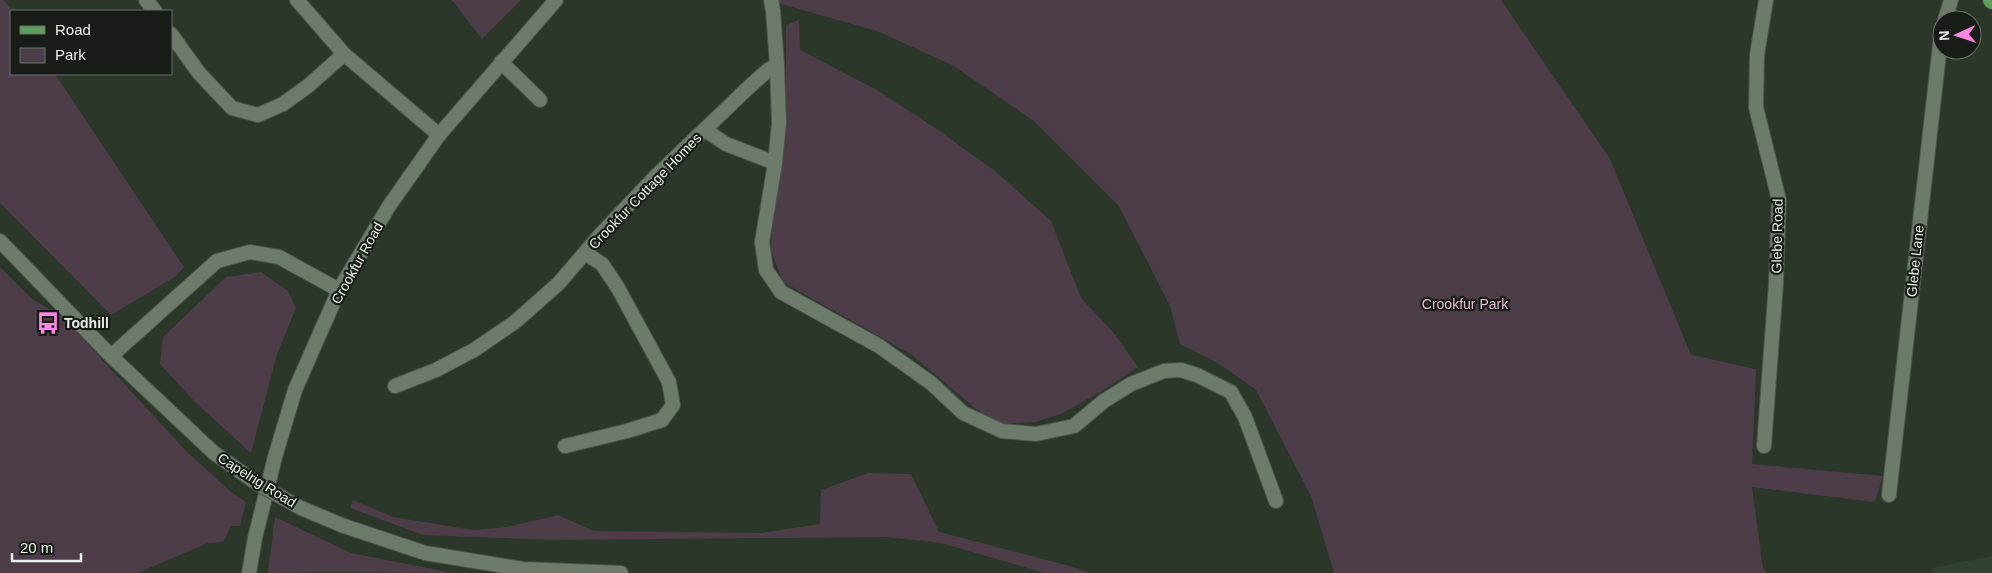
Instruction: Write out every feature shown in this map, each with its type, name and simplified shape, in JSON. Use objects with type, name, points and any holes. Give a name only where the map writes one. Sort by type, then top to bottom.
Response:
[{"type":"street","points":[[146,0],[154,10]]},
{"type":"street","points":[[297,0],[344,54],[439,135]]},
{"type":"street","name":"Crookfur Road","points":[[249,573],[255,538],[275,457],[295,390],[339,290],[389,206],[439,135],[556,0]]},
{"type":"street","points":[[771,0],[777,66],[779,123],[775,163],[762,242],[766,270],[781,292],[879,346],[931,383],[963,413],[1002,431],[1036,434],[1074,426],[1104,402],[1131,384],[1164,371],[1181,370],[1198,375],[1231,392],[1245,417],[1276,501]]},
{"type":"street","name":"Glebe Road","points":[[1764,446],[1776,283],[1779,200],[1756,107],[1757,55],[1766,0]]},
{"type":"street","points":[[172,35],[199,74],[232,108],[258,115],[283,104],[302,91],[344,54]]},
{"type":"street","name":"Glebe Lane","points":[[1890,495],[1938,60]]},
{"type":"street","points":[[502,62],[540,100]]},
{"type":"street","name":"Crookfur Cottage Homes","points":[[395,386],[436,370],[474,350],[516,322],[559,283],[656,176],[768,70],[777,66]]},
{"type":"street","name":"Crookfur Cottage Homes","points":[[705,130],[726,144],[775,163]]},
{"type":"street","name":"Capelrig Road","points":[[0,241],[111,356],[214,453],[258,484],[301,508],[344,526],[424,553],[523,569],[621,573]]},
{"type":"street","points":[[111,356],[216,261],[250,252],[279,256],[339,290]]},
{"type":"street","name":"Crookfur Cottage Homes","points":[[566,446],[662,420],[672,405],[669,382],[618,288],[602,264],[585,253]]},
{"type":"shaded area","points":[[1992,556],[1992,573],[1933,573],[1932,568]]},
{"type":"green space","points":[[0,0],[4,0],[11,10],[10,75],[56,75],[184,267],[175,277],[111,315],[0,203]]},
{"type":"green space","points":[[452,0],[521,0],[482,39]]},
{"type":"green space","name":"Crookfur Park","points":[[767,0],[1501,0],[1610,159],[1691,355],[1756,369],[1752,464],[1883,476],[1875,502],[1752,487],[1763,569],[1768,573],[1334,573],[1311,496],[1256,390],[1218,363],[1180,344],[1170,306],[1119,206],[1034,121],[952,65],[877,31]]},
{"type":"green space","points":[[799,20],[800,50],[877,90],[938,130],[995,171],[1051,221],[1081,298],[1113,332],[1138,367],[1097,394],[1061,414],[1035,422],[999,424],[975,408],[912,355],[783,282],[771,251],[772,230],[786,133],[786,25]]},
{"type":"green space","points":[[0,267],[32,299],[63,317],[186,451],[231,492],[246,502],[240,526],[231,526],[223,542],[208,543],[137,573],[0,573]]},
{"type":"green space","points":[[261,272],[288,291],[296,308],[277,354],[251,453],[195,402],[160,364],[163,337],[226,277]]},
{"type":"green space","points":[[868,473],[911,474],[939,532],[1091,573],[1045,573],[941,543],[888,537],[555,540],[423,535],[350,508],[353,500],[393,517],[473,530],[507,527],[558,515],[594,531],[761,533],[820,524],[821,490]]},
{"type":"green space","points":[[275,517],[351,553],[453,573],[268,573]]},
{"type":"place","name":"Todhill","points":[[48,323]]}]
